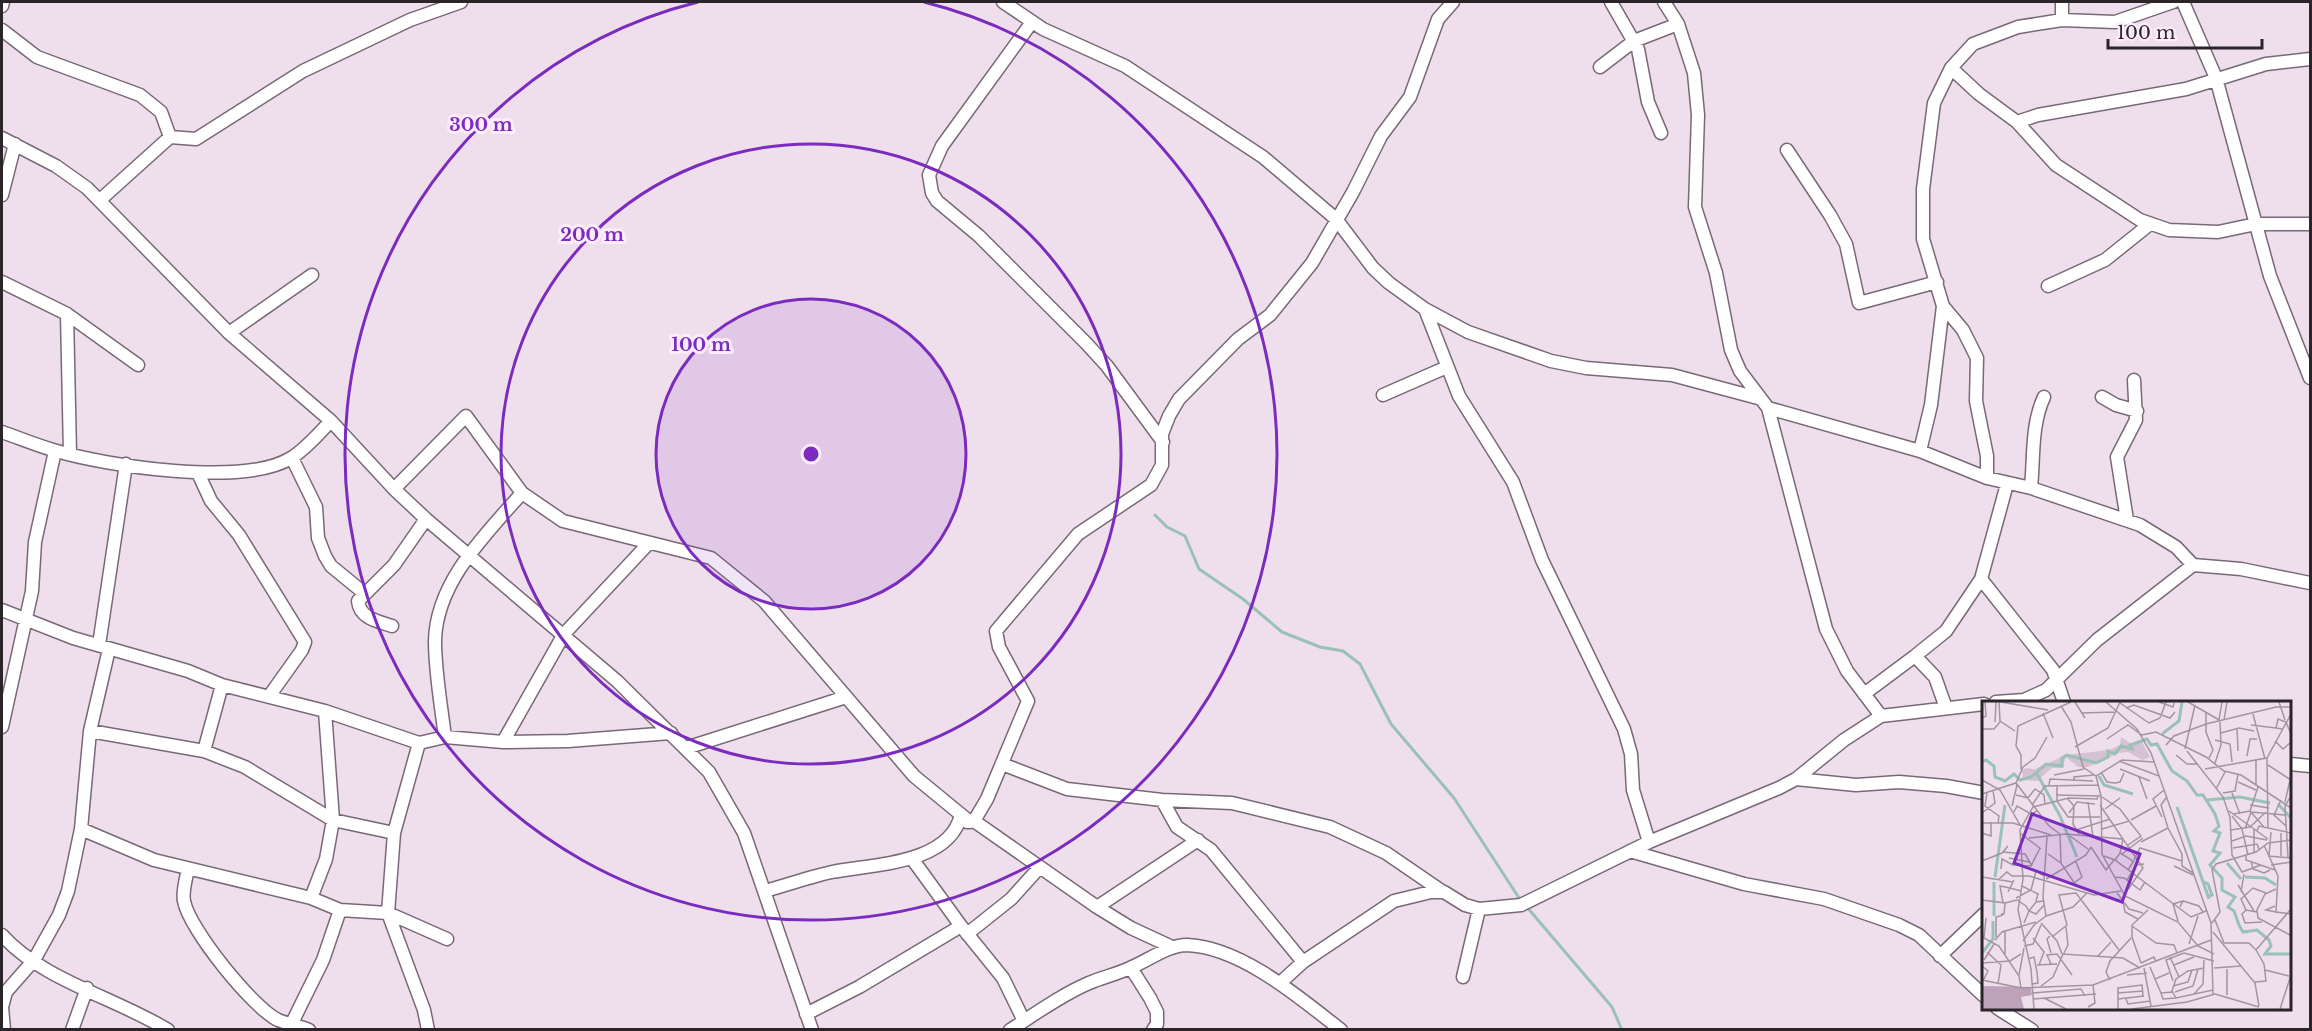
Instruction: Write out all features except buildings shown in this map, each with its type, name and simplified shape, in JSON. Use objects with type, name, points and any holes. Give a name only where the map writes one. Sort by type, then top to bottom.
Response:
[{"type":"street","points":[[2,6],[3,2]]},
{"type":"street","points":[[99,200],[170,137],[196,139],[303,71],[410,20],[460,2]]},
{"type":"street","points":[[1003,2],[1032,22],[1065,40],[1125,66],[1263,158],[1336,219],[1373,268],[1425,309],[1468,332],[1551,361],[1586,368],[1672,375],[1758,398]]},
{"type":"street","points":[[765,891],[831,872],[913,860],[933,848],[966,821],[1002,764],[1028,701],[999,647],[996,631],[1078,534],[1151,485],[1162,465],[1162,434],[1179,399],[1238,339],[1270,315],[1312,263],[1353,192],[1381,136],[1413,91],[1438,19],[1453,2]]},
{"type":"street","points":[[1611,2],[1642,57],[1648,102],[1661,133]]},
{"type":"street","points":[[1664,2],[1678,24],[1694,73],[1698,115],[1696,216],[1716,273],[1735,361],[1758,398],[1768,408],[1920,451],[1988,478],[2031,488],[2127,520],[2171,543],[2193,565],[2241,569],[2310,583]]},
{"type":"street","points":[[2062,2],[2062,20]]},
{"type":"street","points":[[1920,451],[1931,405],[1943,306],[1923,239],[1923,189],[1934,102],[1951,68],[1966,50],[1984,39],[2018,27],[2062,20],[2115,22],[2174,2]]},
{"type":"street","points":[[2183,2],[2216,78],[2270,276],[2310,378]]},
{"type":"street","points":[[1032,22],[942,146],[929,175],[932,193],[937,201],[979,236],[1086,343],[1107,366],[1163,443]]},
{"type":"street","points":[[1600,67],[1634,41],[1678,24]]},
{"type":"street","points":[[2,30],[36,57],[140,95],[161,112],[170,137]]},
{"type":"street","points":[[2017,122],[2038,115],[2186,89],[2266,64],[2310,59]]},
{"type":"street","points":[[1951,68],[1979,94],[2017,122],[2056,165],[2126,213],[2150,224],[2169,230],[2218,232],[2256,224],[2310,224]]},
{"type":"street","points":[[2,138],[56,166],[99,200],[229,333],[331,421],[394,489],[426,519],[564,634],[671,733],[709,772],[744,833],[812,1029]]},
{"type":"street","points":[[2,195],[15,144]]},
{"type":"street","points":[[1787,150],[1830,215],[1846,244],[1859,303],[1937,282]]},
{"type":"street","points":[[2048,286],[2105,260],[2150,224]]},
{"type":"street","points":[[229,333],[312,275]]},
{"type":"street","points":[[2,282],[67,314],[138,365]]},
{"type":"street","points":[[1943,306],[1964,330],[1977,358],[1976,401],[1987,456],[1988,478]]},
{"type":"street","points":[[1425,309],[1446,367],[1476,426],[1513,482],[1542,560],[1624,729],[1631,754],[1632,790],[1649,842]]},
{"type":"street","points":[[67,314],[70,454]]},
{"type":"street","points":[[1383,395],[1446,367]]},
{"type":"street","points":[[2127,520],[2117,457],[2132,430],[2137,411],[2134,381]]},
{"type":"street","points":[[2102,396],[2116,405],[2137,411]]},
{"type":"street","points":[[2031,488],[2038,409],[2044,397]]},
{"type":"street","points":[[1768,408],[1826,629],[1838,657],[1881,716]]},
{"type":"street","points":[[394,489],[466,417],[522,493],[563,521],[711,558],[738,577],[764,601],[914,776],[966,821],[1131,928],[1172,947]]},
{"type":"street","points":[[2,432],[55,451],[126,464],[198,473],[249,472],[292,458],[331,421]]},
{"type":"street","points":[[2,727],[32,591],[35,542],[55,451]]},
{"type":"street","points":[[292,458],[316,507],[318,538],[325,555],[331,566],[364,593]]},
{"type":"street","points":[[4,1029],[2,1007],[6,992],[34,960],[59,915],[68,891],[81,829],[90,731],[104,647],[126,464]]},
{"type":"street","points":[[198,473],[211,501],[238,535],[305,642],[302,650],[270,695]]},
{"type":"street","points":[[1864,694],[1946,631],[1982,579],[2007,484]]},
{"type":"street","points":[[445,737],[435,640],[440,613],[450,588],[469,554],[522,493]]},
{"type":"street","points":[[392,626],[366,617],[361,612],[358,602],[364,593],[394,565],[426,519]]},
{"type":"street","points":[[503,742],[564,634],[649,543]]},
{"type":"street","points":[[2003,701],[2037,696],[2097,640],[2193,565]]},
{"type":"street","points":[[1982,579],[2031,639],[2056,679],[2064,701]]},
{"type":"street","points":[[2,610],[104,647],[188,671],[222,685],[270,695],[325,711],[419,743],[445,737],[503,742],[568,741],[671,733]]},
{"type":"street","points":[[1915,656],[1935,677],[1946,708]]},
{"type":"street","points":[[204,751],[222,685]]},
{"type":"street","points":[[686,748],[846,697]]},
{"type":"street","points":[[1002,764],[1054,786],[1162,800],[1232,803],[1330,827],[1386,853],[1465,905],[1479,909],[1521,905],[1534,901],[1649,842],[1767,794],[1796,779],[1844,740],[1881,716],[1982,704]]},
{"type":"street","points":[[312,898],[326,859],[333,820],[325,711]]},
{"type":"street","points":[[90,731],[204,751],[251,770],[333,820],[394,833]]},
{"type":"street","points":[[419,743],[394,833],[388,913],[424,1010],[428,1029]]},
{"type":"street","points":[[2291,764],[2310,766]]},
{"type":"street","points":[[1796,779],[1856,785],[1899,782],[1946,786],[1982,793]]},
{"type":"street","points":[[1162,800],[1177,827],[1198,840],[1237,879],[1303,962]]},
{"type":"street","points":[[81,829],[154,860],[312,898],[340,910],[388,913],[447,939]]},
{"type":"street","points":[[1097,907],[1198,840]]},
{"type":"street","points":[[1630,851],[1744,884],[1824,899],[1862,911],[1919,935],[1982,995]]},
{"type":"street","points":[[913,860],[964,930],[1003,978],[1024,1021]]},
{"type":"street","points":[[806,1014],[964,930],[1011,899],[1039,867]]},
{"type":"street","points":[[188,869],[183,899],[189,917],[220,962],[252,999],[277,1019],[288,1026],[309,1029]]},
{"type":"street","points":[[1280,983],[1303,962],[1394,901],[1424,893],[1444,892]]},
{"type":"street","points":[[1462,976],[1479,909]]},
{"type":"street","points":[[288,1026],[323,960],[340,910]]},
{"type":"street","points":[[1940,956],[1982,915]]},
{"type":"street","points":[[2,938],[58,977],[87,987],[168,1029]]},
{"type":"street","points":[[1010,1029],[1088,983],[1131,968],[1172,947],[1198,946],[1217,951],[1280,983],[1341,1029]]},
{"type":"street","points":[[1131,968],[1156,1012],[1157,1023],[1153,1029]]},
{"type":"street","points":[[72,1029],[87,987]]},
{"type":"street","points":[[2000,1010],[2032,1029]]},
{"type":"waterway","points":[[1155,515],[1167,527],[1185,536],[1199,569],[1243,599],[1282,632],[1320,647],[1343,651],[1360,664],[1391,724],[1454,798],[1521,901]]},
{"type":"waterway","points":[[1526,906],[1612,1007],[1622,1030]]}]
